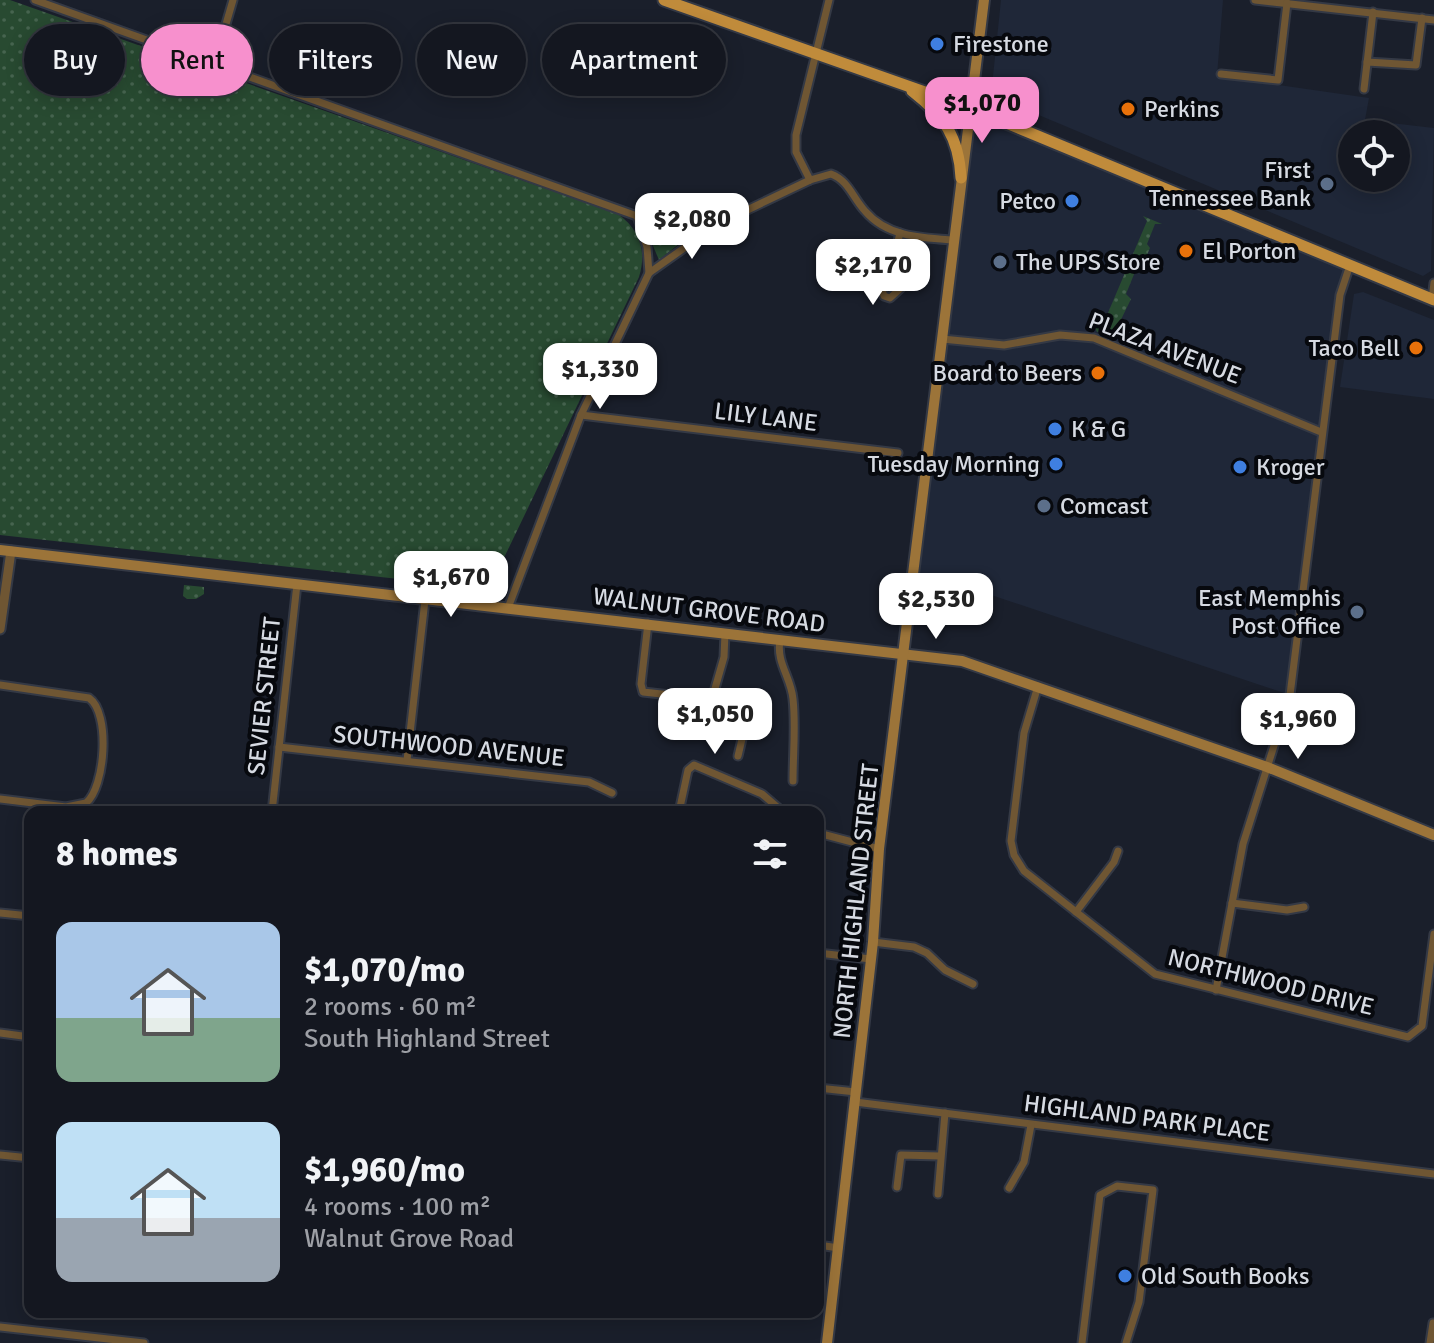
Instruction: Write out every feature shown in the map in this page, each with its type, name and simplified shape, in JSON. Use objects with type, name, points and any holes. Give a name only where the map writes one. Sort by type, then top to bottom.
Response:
[{"type":"main road","points":[[664,0],[970,108],[1433,300]]},
{"type":"main road","name":"NORTH HIGHLAND STREET","points":[[827,1343],[873,942],[879,849],[984,0]]},
{"type":"main road","points":[[902,84],[947,123],[956,144],[961,178]]},
{"type":"main road","name":"WALNUT GROVE ROAD","points":[[5,550],[962,661],[1267,767],[1434,835]]},
{"type":"street","points":[[35,0],[141,37]]},
{"type":"street","points":[[226,24],[233,0]]},
{"type":"street","points":[[810,180],[799,160],[795,143],[829,0]]},
{"type":"street","points":[[1255,0],[1434,20]]},
{"type":"street","points":[[1221,74],[1278,80],[1287,3]]},
{"type":"street","points":[[1364,89],[1373,12]]},
{"type":"street","points":[[1367,62],[1416,65],[1422,18]]},
{"type":"street","points":[[253,76],[637,216],[718,224]]},
{"type":"street","points":[[508,608],[581,415],[649,273],[718,224],[825,174],[839,177],[868,215],[900,233],[953,240]]},
{"type":"street","points":[[637,216],[647,247],[649,273]]},
{"type":"street","points":[[891,269],[900,233]]},
{"type":"street","points":[[1216,990],[1243,844],[1290,695],[1340,295],[1350,265]]},
{"type":"street","points":[[1433,300],[1434,283]]},
{"type":"street","name":"PLAZA AVENUE","points":[[942,339],[1004,345],[1060,335],[1094,338],[1321,432]]},
{"type":"street","name":"LILY LANE","points":[[581,415],[898,453]]},
{"type":"street","points":[[0,629],[5,550]]},
{"type":"street","name":"SEVIER STREET","points":[[273,806],[297,584]]},
{"type":"street","points":[[407,760],[425,600]]},
{"type":"street","points":[[648,623],[641,684],[643,692],[689,697]]},
{"type":"street","points":[[725,633],[724,657],[712,699],[747,718],[738,756]]},
{"type":"street","points":[[780,640],[777,655],[790,679],[793,700],[793,781]]},
{"type":"street","points":[[0,685],[82,695],[100,707],[103,724],[98,784],[86,803],[71,806]]},
{"type":"street","name":"NORTHWOOD DRIVE","points":[[1038,686],[1024,733],[1011,841],[1014,855],[1024,871],[1155,974],[1408,1037],[1417,1033],[1422,1026],[1434,934]]},
{"type":"street","name":"SOUTHWOOD AVENUE","points":[[279,747],[589,782],[612,793]]},
{"type":"street","points":[[680,806],[688,770],[694,765],[762,794],[776,806]]},
{"type":"street","points":[[0,799],[58,806]]},
{"type":"street","points":[[824,835],[879,849]]},
{"type":"street","points":[[1076,912],[1114,862],[1118,851]]},
{"type":"street","points":[[1232,903],[1287,910],[1304,907]]},
{"type":"street","points":[[0,913],[24,915]]},
{"type":"street","points":[[873,942],[914,947],[927,953],[945,970],[973,984]]},
{"type":"street","points":[[824,954],[871,959]]},
{"type":"street","points":[[0,1033],[24,1036]]},
{"type":"street","name":"HIGHLAND PARK PLACE","points":[[824,1089],[945,1113],[1031,1125],[1434,1174]]},
{"type":"street","points":[[938,1194],[945,1113]]},
{"type":"street","points":[[1009,1188],[1024,1162],[1031,1125]]},
{"type":"street","points":[[0,1155],[24,1157]]},
{"type":"street","points":[[897,1187],[901,1155],[940,1156]]},
{"type":"street","points":[[1082,1343],[1100,1195],[1117,1186],[1153,1190],[1139,1302],[1126,1343]]},
{"type":"street","points":[[824,1246],[839,1248]]},
{"type":"street","points":[[1430,1343],[1433,1323]]},
{"type":"street","points":[[0,1327],[144,1343]]},
{"type":"shaded area","points":[[1001,0],[1223,0],[1217,76],[1369,98],[1365,120],[1338,120],[1338,192],[1410,192],[1410,125],[1434,128],[1431,271],[1423,276],[991,95]]},
{"type":"shaded area","points":[[970,108],[1350,265],[1343,288],[1290,695],[988,594],[965,607],[911,600]]},
{"type":"shaded area","points":[[1363,292],[1434,320],[1434,399],[1340,387],[1354,294]]},
{"type":"green space","points":[[0,0],[10,0],[78,24],[24,24],[24,96],[125,96],[125,40],[141,46],[141,96],[253,96],[253,86],[269,91],[269,96],[283,96],[618,214],[632,227],[640,242],[642,258],[639,277],[489,589],[0,535]]},
{"type":"green space","points":[[1143,216],[1162,224],[1155,224],[1147,244],[1150,248],[1146,257],[1141,257],[1126,294],[1131,299],[1114,334],[1097,332],[1095,328],[1097,325],[1102,327],[1147,221]]},
{"type":"green space","points":[[650,221],[689,224],[694,232],[659,260],[645,227]]},
{"type":"green space","points":[[184,585],[204,587],[204,594],[196,599],[187,599],[183,596]]},
{"type":"place","name":"Firestone","points":[[937,44]]},
{"type":"place","name":"Perkins","points":[[1128,109]]},
{"type":"place","name":"First Tennessee Bank","points":[[1327,184]]},
{"type":"place","name":"Petco","points":[[1072,201]]},
{"type":"place","name":"El Porton","points":[[1186,251]]},
{"type":"place","name":"The UPS Store","points":[[1000,262]]},
{"type":"place","name":"Taco Bell","points":[[1416,348]]},
{"type":"place","name":"Board to Beers","points":[[1098,373]]},
{"type":"place","name":"K & G","points":[[1055,429]]},
{"type":"place","name":"Tuesday Morning","points":[[1056,464]]},
{"type":"place","name":"Kroger","points":[[1240,467]]},
{"type":"place","name":"Comcast","points":[[1044,506]]},
{"type":"place","name":"East Memphis Post Office","points":[[1357,612]]},
{"type":"place","name":"Old South Books","points":[[1125,1276]]}]
